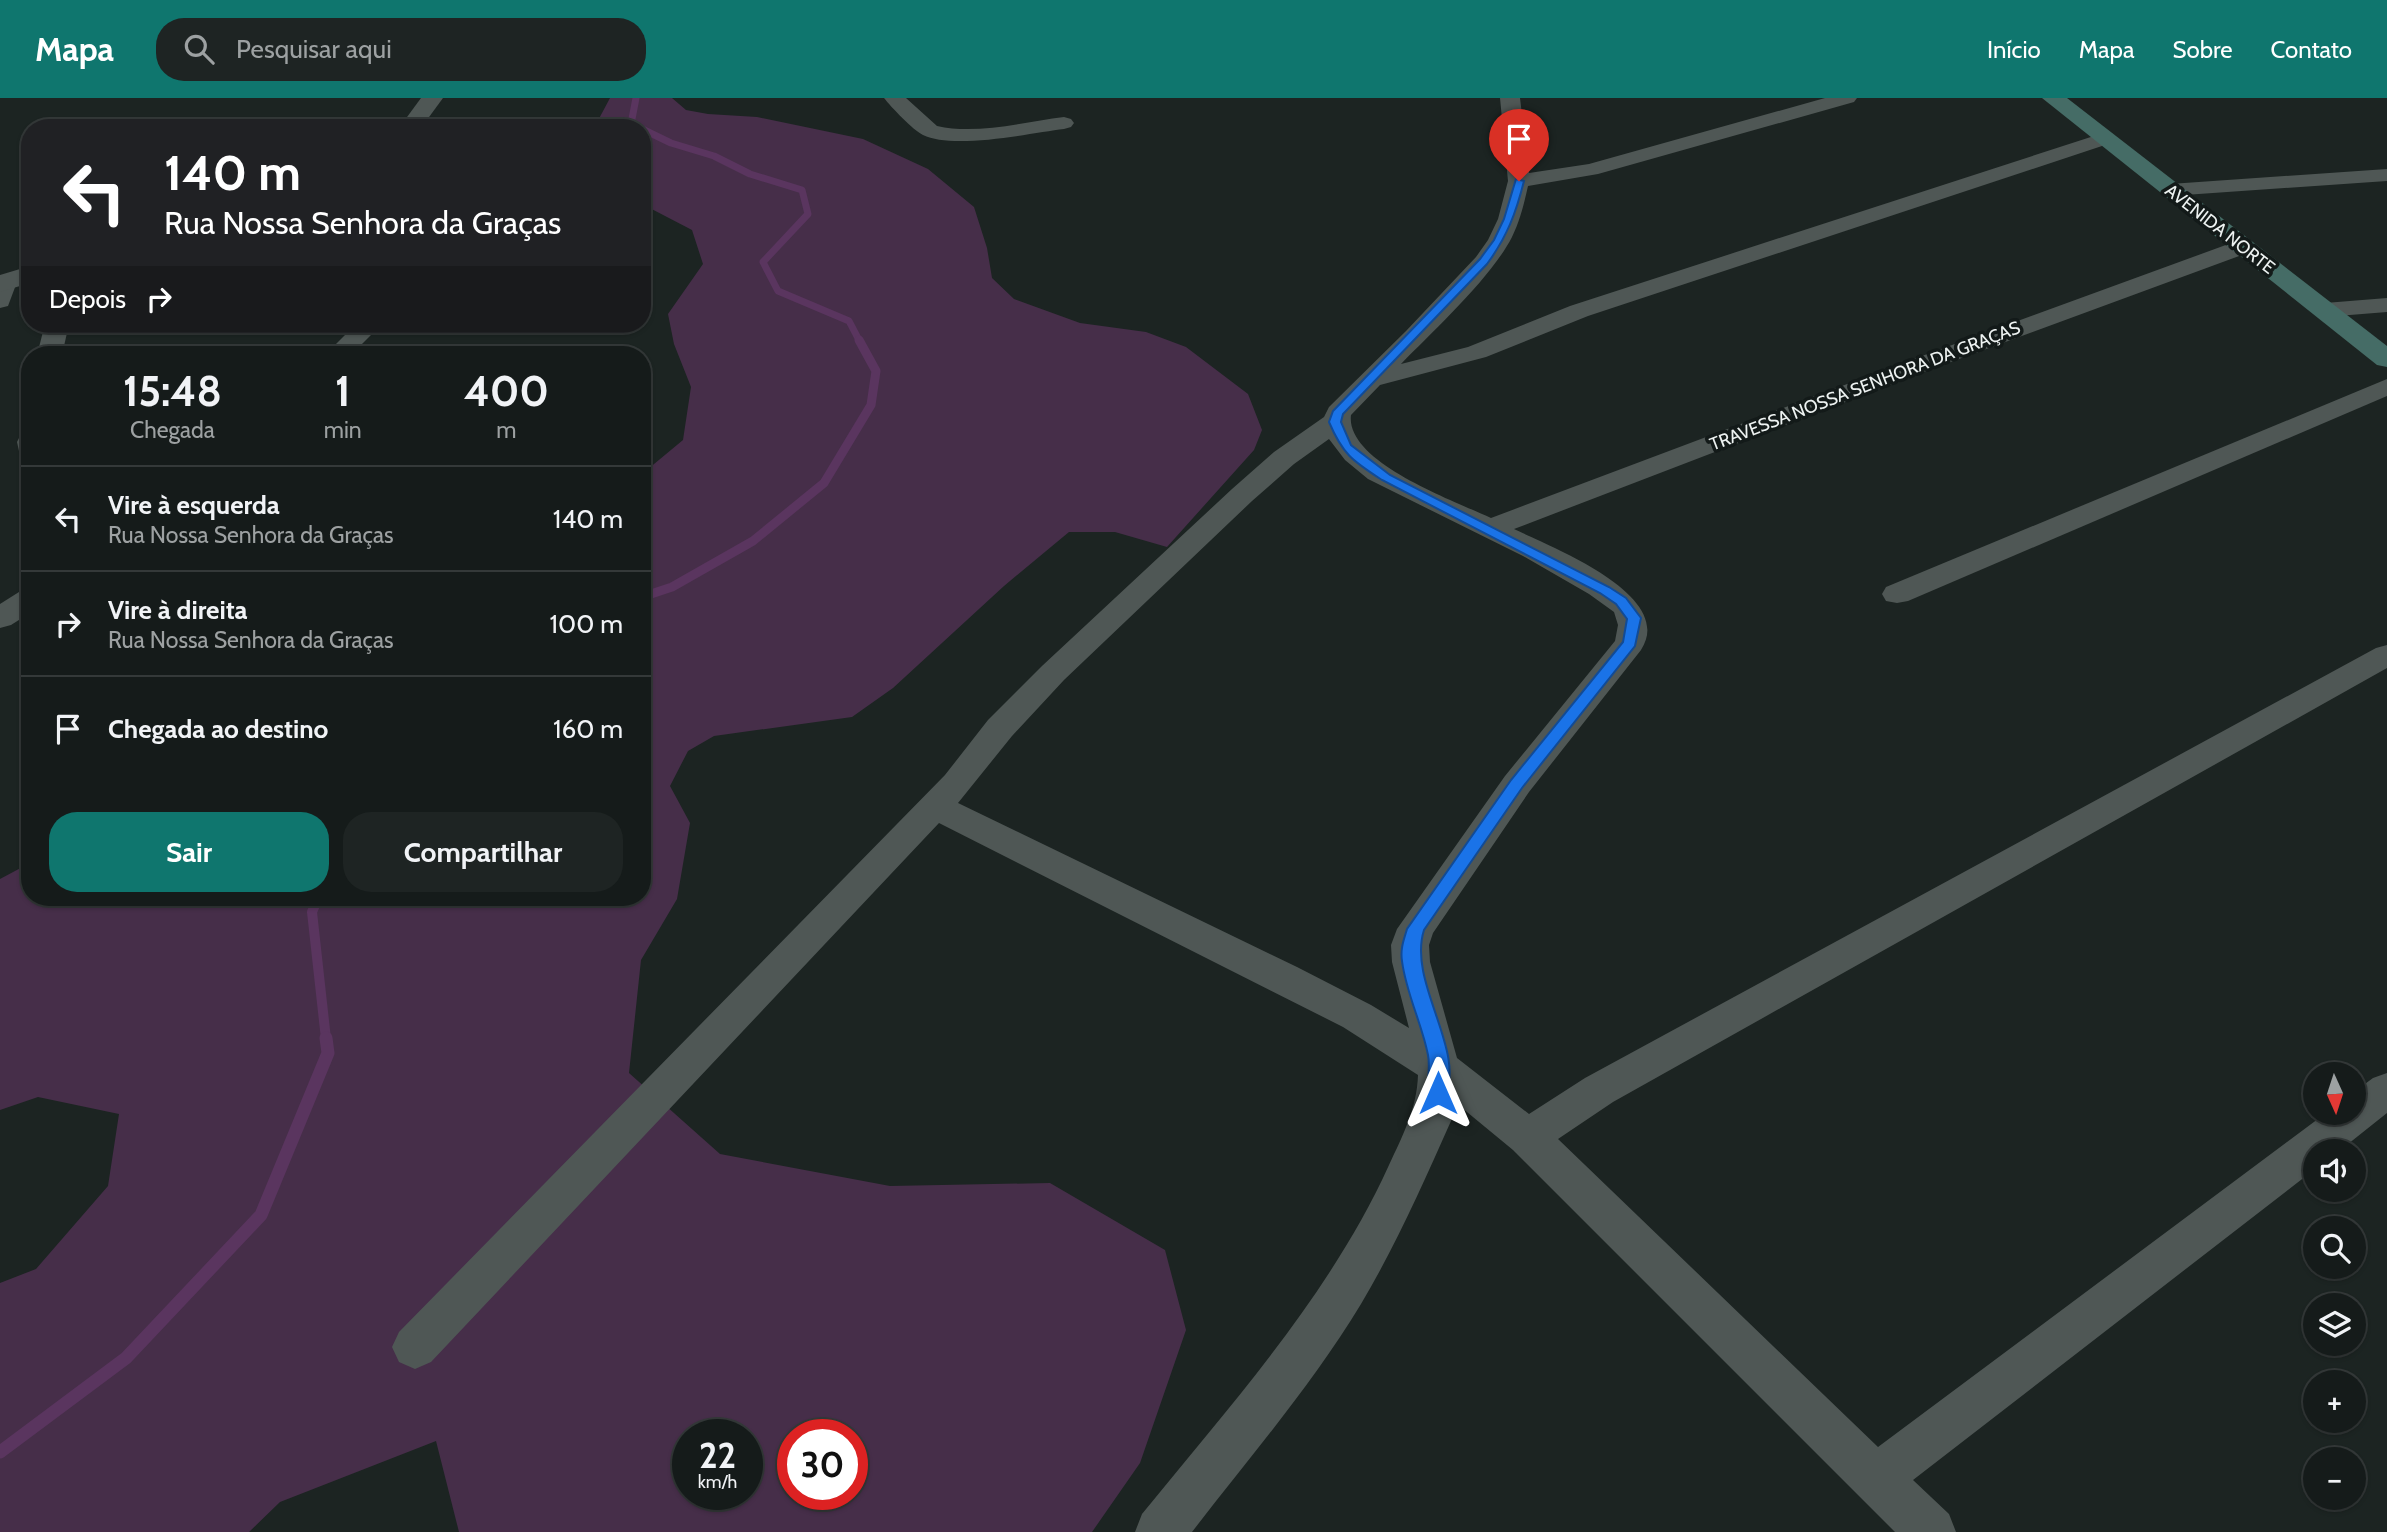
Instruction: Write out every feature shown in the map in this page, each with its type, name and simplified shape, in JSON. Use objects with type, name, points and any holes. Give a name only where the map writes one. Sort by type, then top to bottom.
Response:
[{"type":"main road","name":"AVENIDA NORTE","points":[[2053,98],[2387,359]]},
{"type":"street","points":[[417,119],[432,98]]},
{"type":"street","points":[[894,98],[930,131],[937,133],[1064,123]]},
{"type":"street","points":[[415,1347],[935,806],[1000,728],[1053,673],[1242,495],[1284,458],[1335,422],[1338,413],[1491,251],[1509,219],[1519,181],[1510,98]]},
{"type":"street","points":[[1519,181],[1591,170],[1847,98]]},
{"type":"street","points":[[1370,380],[1476,352],[1579,310],[2104,139]]},
{"type":"street","points":[[2170,190],[2387,175]]},
{"type":"street","name":"TRAVESSA NOSSA SENHORA DA GRAÇAS","points":[[1489,529],[1920,365],[2242,247]]},
{"type":"street","points":[[2325,310],[2387,305]]},
{"type":"street","points":[[347,346],[360,333]]},
{"type":"street","points":[[1897,594],[2387,387]]},
{"type":"street","points":[[1160,1532],[1282,1378],[1344,1292],[1388,1214],[1430,1121],[1438,1093],[1439,1067],[1434,1040],[1410,962],[1410,945],[1416,929],[1517,784],[1630,643],[1634,631],[1634,618],[1621,601],[1386,477],[1360,460],[1346,446],[1335,422]]},
{"type":"street","points":[[0,618],[21,605]]},
{"type":"street","points":[[1528,1138],[1599,1090],[2387,655]]},
{"type":"street","points":[[935,806],[1357,1016],[1439,1067],[1528,1138],[1878,1477],[1931,1532]]},
{"type":"street","points":[[1878,1477],[2387,1090]]},
{"type":"shaded area","points":[[610,98],[672,98],[686,110],[757,117],[863,139],[928,169],[974,207],[987,248],[992,278],[1014,299],[1080,323],[1146,332],[1186,347],[1248,394],[1262,430],[1254,450],[1167,547],[1115,532],[1069,532],[1004,586],[893,688],[852,717],[714,736],[688,751],[670,786],[690,823],[677,899],[641,960],[629,1073],[720,1154],[890,1186],[1050,1183],[1165,1250],[1186,1330],[1140,1463],[1092,1532],[459,1532],[436,1441],[280,1502],[249,1532],[0,1532],[0,1283],[36,1269],[108,1186],[119,1114],[38,1097],[0,1110],[0,879],[21,868],[21,906],[651,906],[651,467],[683,440],[691,387],[674,344],[668,314],[703,264],[692,230],[651,209],[651,119],[599,119]]},
{"type":"waterway","points":[[632,119],[636,98]]},
{"type":"waterway","points":[[651,133],[671,143],[714,156],[750,174],[802,190],[808,214],[763,262],[778,291],[849,321],[860,342]]},
{"type":"waterway","points":[[651,594],[672,587],[753,541],[824,483],[871,405],[876,371],[859,340]]},
{"type":"waterway","points":[[315,906],[312,912],[326,1039]]},
{"type":"waterway","points":[[0,1452],[126,1358],[261,1215],[328,1053],[326,1038]]},
{"type":"route","points":[[1438,1093],[1439,1067],[1434,1040],[1410,962],[1410,945],[1416,929],[1517,784],[1630,643],[1634,618],[1621,601],[1605,590],[1386,477],[1360,460],[1346,446],[1335,422],[1338,413],[1483,262],[1499,240],[1509,219],[1519,181]]}]
